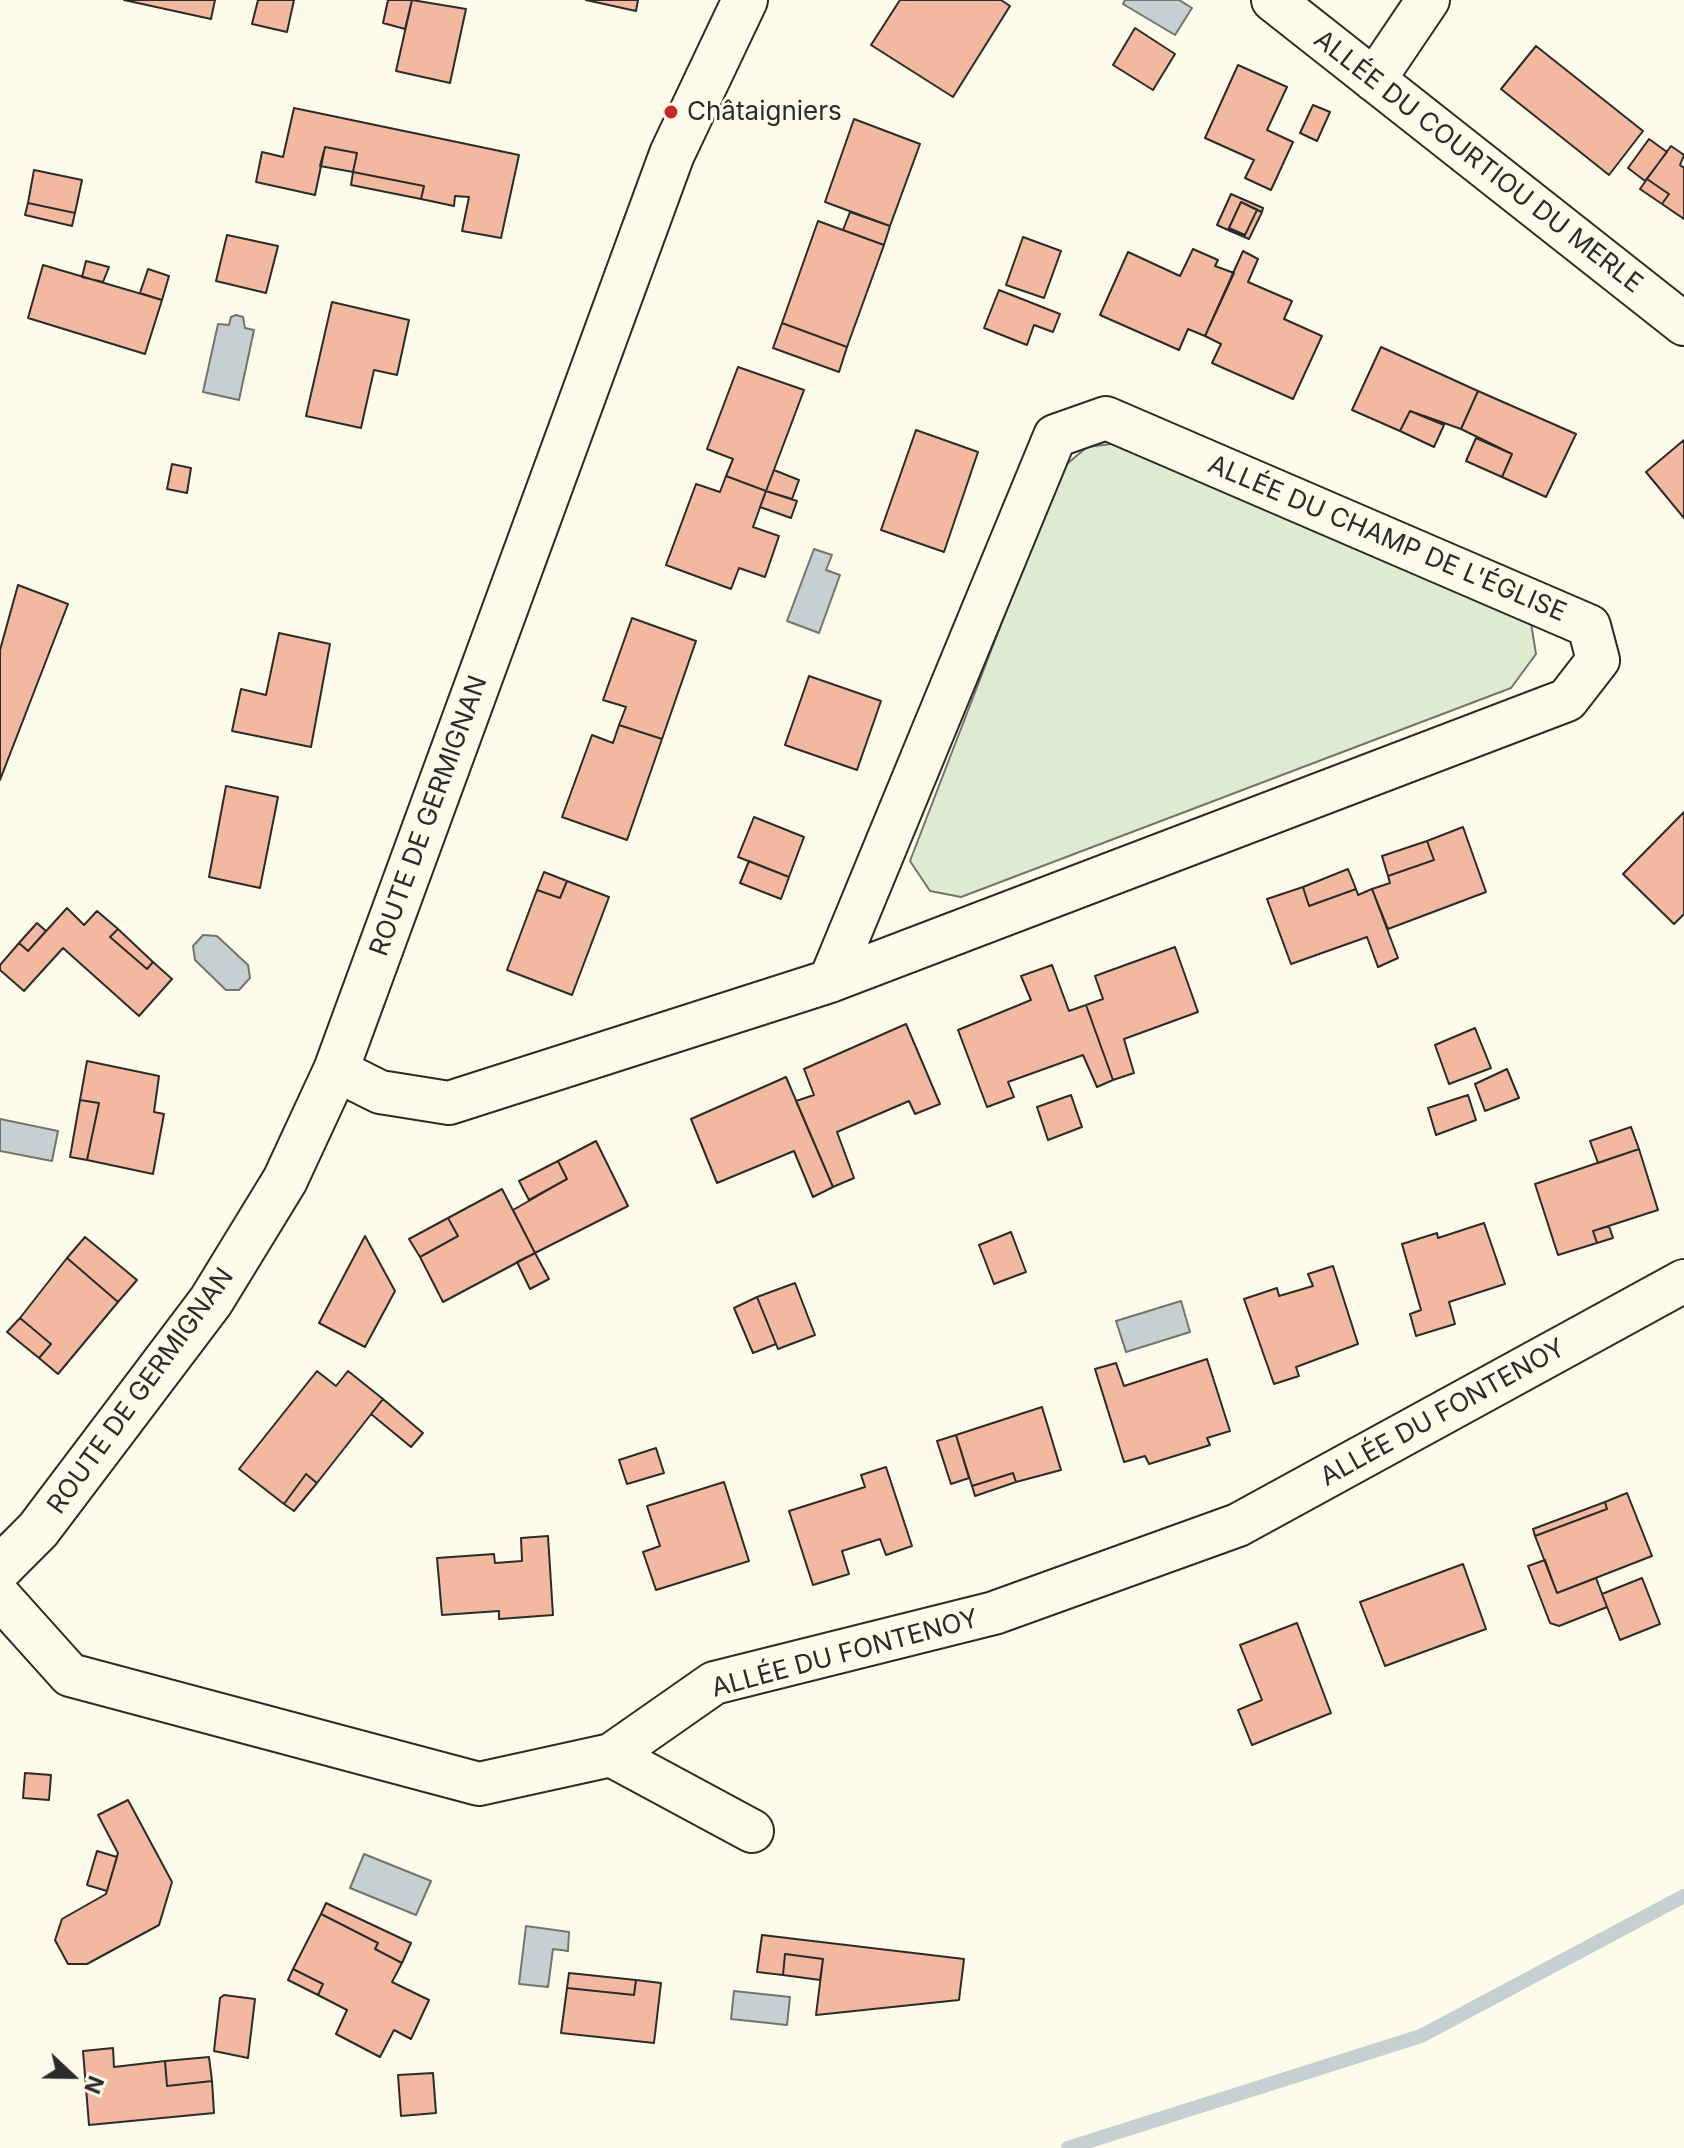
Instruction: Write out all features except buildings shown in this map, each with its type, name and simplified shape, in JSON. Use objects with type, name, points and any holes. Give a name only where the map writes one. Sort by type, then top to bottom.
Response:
[{"type":"street","name":"ROUTE DE GERMIGNAN","points":[[0,1568],[48,1518],[211,1301],[285,1180],[336,1070],[672,154],[745,0]]},
{"type":"street","name":"ALLÉE DU COURTIOU DU MERLE","points":[[1273,0],[1684,324]]},
{"type":"street","points":[[1374,80],[1428,0]]},
{"type":"street","name":"ALLÉE DU CHAMP DE L'ÉGLISE","points":[[336,1070],[380,1092],[449,1103],[830,981],[1567,700],[1598,660],[1589,626],[1106,418],[1055,436],[830,981]]},
{"type":"street","name":"ALLÉE DU FONTENOY","points":[[0,1597],[70,1675],[479,1784],[611,1755],[714,1683],[994,1613],[1238,1525],[1684,1281]]},
{"type":"street","points":[[611,1755],[752,1831]]},
{"type":"green space","points":[[1119,443],[1531,623],[1536,654],[1511,688],[961,897],[930,891],[910,861],[1061,469],[1087,447]]},
{"type":"shaded area","points":[[1125,0],[1179,0],[1192,8],[1175,35],[1123,4]]},
{"type":"shaded area","points":[[231,317],[243,317],[245,328],[254,330],[239,400],[203,392],[218,324],[229,325]]},
{"type":"shaded area","points":[[814,549],[832,555],[826,570],[840,575],[819,633],[787,621]]},
{"type":"shaded area","points":[[203,935],[217,936],[248,965],[250,978],[239,990],[226,990],[195,960],[193,946]]},
{"type":"shaded area","points":[[0,1119],[58,1131],[52,1161],[0,1151]]},
{"type":"shaded area","points":[[1181,1301],[1190,1332],[1126,1352],[1116,1321]]},
{"type":"shaded area","points":[[364,1854],[431,1881],[416,1915],[350,1888]]},
{"type":"shaded area","points":[[526,1926],[569,1932],[568,1951],[553,1949],[548,1987],[519,1984]]},
{"type":"shaded area","points":[[734,1991],[790,1997],[787,2025],[731,2019]]},
{"type":"waterway","points":[[1068,2148],[1421,2036],[1684,1896]]},
{"type":"place","name":"Châtaigniers","points":[[671,112]]}]
